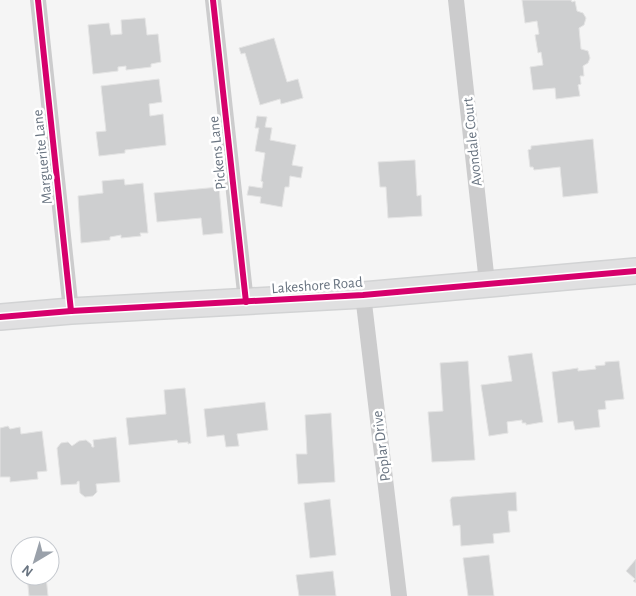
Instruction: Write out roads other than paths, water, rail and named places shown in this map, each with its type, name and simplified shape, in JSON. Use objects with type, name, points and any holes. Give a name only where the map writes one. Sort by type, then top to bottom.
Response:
[{"type":"main road","name":"Lakeshore Road","points":[[0,317],[72,311],[364,295],[636,271]]},
{"type":"street","name":"Marguerite Lane","points":[[38,0],[72,311]]},
{"type":"street","name":"Pickens Lane","points":[[212,0],[246,302]]},
{"type":"street","name":"Avondale Court","points":[[456,0],[487,283]]},
{"type":"street","name":"Poplar Drive","points":[[364,295],[399,596]]}]
